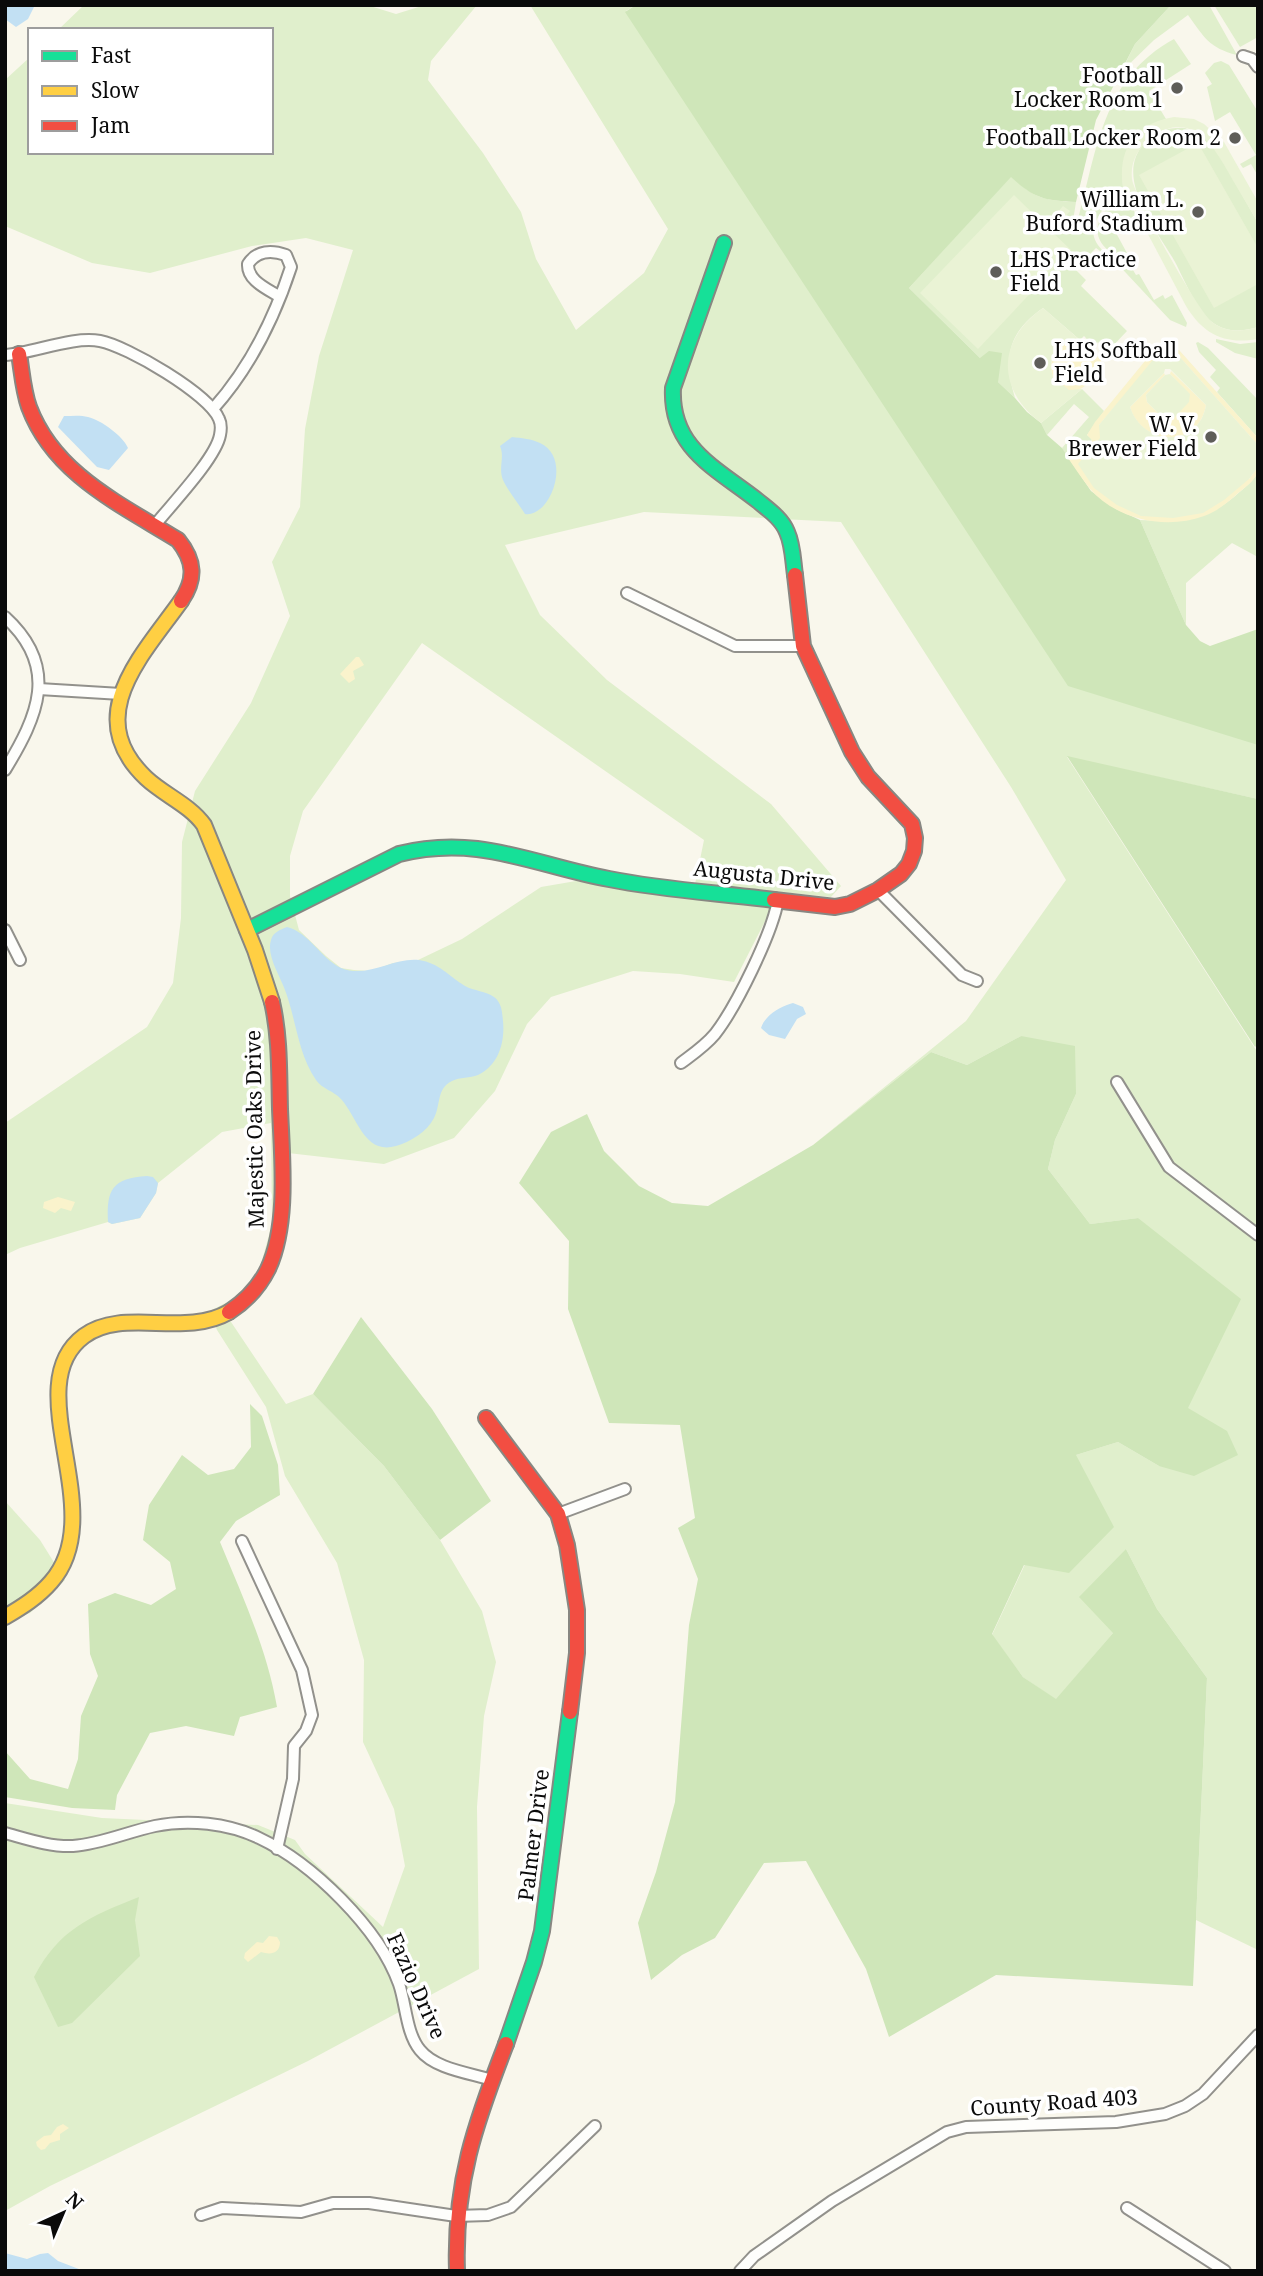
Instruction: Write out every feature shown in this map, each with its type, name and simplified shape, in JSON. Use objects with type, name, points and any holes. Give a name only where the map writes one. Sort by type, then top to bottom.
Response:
[{"type":"street","points":[[1243,56],[1252,59],[1258,67]]},
{"type":"street","name":"Augusta Drive","points":[[247,930],[399,854],[435,845],[458,845],[612,880],[835,907],[850,904],[877,890],[901,874],[909,864],[915,838],[912,824],[868,777],[852,752],[803,646],[787,531],[774,513],[691,449],[681,433],[672,408],[673,388],[724,243]]},
{"type":"street","points":[[213,409],[240,377],[280,297],[291,267],[286,255],[275,251],[250,260],[247,269],[253,279],[280,297]]},
{"type":"street","points":[[12,354],[82,341],[100,341],[154,363],[213,409],[221,426],[218,442],[155,525]]},
{"type":"street","name":"Majestic Oaks Drive","points":[[5,1617],[36,1601],[59,1572],[70,1548],[74,1527],[73,1499],[57,1382],[67,1353],[88,1331],[104,1325],[201,1323],[220,1317],[236,1307],[259,1285],[275,1253],[281,1209],[278,1038],[271,993],[202,820],[139,773],[124,749],[117,727],[116,709],[124,682],[185,596],[193,580],[192,565],[185,548],[178,540],[83,481],[52,452],[29,407],[12,354]]},
{"type":"street","points":[[628,593],[735,646],[803,646]]},
{"type":"street","points":[[5,617],[18,629],[29,646],[36,664],[39,689],[35,714],[22,743],[5,770]]},
{"type":"street","points":[[39,689],[121,694]]},
{"type":"street","points":[[877,890],[962,975],[977,981]]},
{"type":"street","points":[[681,1063],[704,1046],[723,1022],[774,919],[778,900]]},
{"type":"street","points":[[5,930],[20,960]]},
{"type":"street","points":[[1117,1082],[1169,1167],[1258,1235]]},
{"type":"street","name":"Palmer Drive","points":[[457,2271],[456,2216],[467,2156],[539,1947],[577,1653],[576,1600],[567,1545],[558,1514],[486,1418]]},
{"type":"street","points":[[558,1514],[625,1489]]},
{"type":"street","points":[[242,1541],[302,1670],[312,1715],[306,1731],[294,1746],[293,1779],[277,1849]]},
{"type":"street","name":"Fazio Drive","points":[[5,1833],[57,1846],[73,1846],[154,1826],[190,1823],[231,1828],[261,1839],[326,1885],[373,1935],[398,1984],[418,2048],[437,2063],[492,2080]]},
{"type":"street","name":"County Road 403","points":[[740,2271],[754,2256],[832,2200],[947,2132],[966,2127],[1116,2122],[1165,2114],[1185,2106],[1203,2094],[1258,2035]]},
{"type":"street","points":[[201,2215],[222,2208],[301,2212],[333,2203],[369,2203],[456,2216],[488,2215],[511,2207],[595,2126]]},
{"type":"street","points":[[1127,2208],[1225,2271]]},
{"type":"green space","points":[[84,5],[367,5],[396,14],[425,5],[477,5],[431,61],[428,80],[483,153],[521,212],[536,259],[576,330],[644,273],[668,229],[530,5],[636,5],[626,11],[1258,741],[1258,799],[1067,757],[1258,1053],[1258,1950],[1196,1920],[1207,1678],[1157,1609],[1126,1549],[1113,1633],[1056,1700],[1023,1677],[992,1635],[1076,1455],[1118,1442],[1159,1466],[1197,1418],[1188,1409],[1138,1218],[1090,1224],[1048,1169],[1055,1140],[1076,1094],[1021,1036],[967,1065],[931,1052],[813,1145],[966,1021],[1066,880],[1011,787],[841,522],[644,512],[505,545],[540,615],[607,680],[771,804],[841,886],[831,897],[780,892],[734,982],[680,974],[633,971],[551,997],[527,1024],[495,1091],[454,1138],[384,1164],[288,1153],[286,1240],[266,1287],[229,1319],[286,1404],[313,1394],[384,1466],[440,1540],[482,1611],[496,1662],[484,1716],[477,1807],[479,1969],[308,2061],[50,2186],[5,2211],[5,1803],[102,1818],[258,1825],[295,1840],[305,1854],[383,1927],[405,1866],[394,1809],[363,1742],[364,1660],[337,1563],[285,1476],[266,1407],[217,1330],[210,1311],[233,1299],[258,1275],[272,1224],[271,1123],[222,1132],[158,1183],[156,1193],[140,1218],[112,1224],[108,1222],[5,1255],[5,1123],[147,1027],[173,983],[181,918],[182,842],[195,791],[251,703],[290,616],[272,562],[300,507],[305,429],[319,356],[353,250],[306,238],[252,246],[150,273],[92,263],[5,226],[5,80],[28,59],[28,154],[273,154],[273,28],[60,28]],"holes":[[[422,643],[704,840],[692,899],[576,881],[541,887],[462,939],[418,960],[393,963],[371,971],[354,970],[341,968],[299,930],[290,896],[290,856],[303,811]]]},
{"type":"green space","points":[[636,5],[1171,5],[1135,44],[1096,120],[1076,202],[1040,197],[1011,177],[909,288],[980,358],[989,351],[1002,353],[998,382],[1041,423],[1047,435],[1062,448],[1091,491],[1116,509],[1140,520],[1186,625],[1200,641],[1210,646],[1258,629],[1258,745],[1068,686],[625,12]]},
{"type":"green space","points":[[1171,5],[1209,5],[1237,55],[1213,45],[1188,15],[1154,40],[1121,72],[1135,44]]},
{"type":"green space","points":[[1214,5],[1258,5],[1258,37],[1240,47]]},
{"type":"green space","points":[[1174,39],[1191,64],[1149,91],[1166,119],[1143,130],[1130,144],[1124,164],[1123,188],[1107,203],[1098,217],[1094,237],[1107,256],[1096,248],[1075,269],[1086,280],[1081,286],[1127,331],[1108,351],[1098,342],[1094,346],[1084,336],[1080,340],[1043,308],[1022,327],[1011,347],[1009,370],[1015,398],[998,382],[980,358],[909,288],[1011,176],[1041,197],[1076,202],[1073,221],[1077,223],[1097,143],[1117,95],[1131,74],[1150,55]]},
{"type":"green space","points":[[1221,61],[1229,65],[1258,112],[1258,176],[1251,164],[1243,168],[1240,164],[1256,155],[1230,112],[1215,121],[1207,87],[1212,84],[1205,73],[1214,63]]},
{"type":"green space","points":[[1174,117],[1194,119],[1204,124],[1224,142],[1258,202],[1258,223],[1209,143],[1189,129],[1178,127],[1165,130],[1142,146],[1132,167],[1135,190],[1168,254],[1205,314],[1218,326],[1229,330],[1240,331],[1258,327],[1257,339],[1225,339],[1200,324],[1186,306],[1123,187],[1123,161],[1132,140],[1149,125]]},
{"type":"green space","name":"William L. Buford Stadium","points":[[1185,128],[1204,137],[1215,147],[1258,223],[1258,327],[1240,331],[1229,330],[1206,317],[1149,219],[1135,186],[1133,170],[1136,155],[1146,142],[1159,132]]},
{"type":"green space","name":"William L. Buford Stadium","points":[[1198,143],[1258,248],[1258,284],[1214,308],[1139,175]]},
{"type":"green space","points":[[1124,191],[1136,215],[1133,217],[1135,220],[1115,231],[1128,255],[1125,257],[1136,275],[1139,274],[1154,300],[1163,295],[1165,299],[1172,295],[1187,323],[1186,327],[1170,320],[1112,258],[1114,255],[1099,239],[1097,231],[1103,215],[1108,206]]},
{"type":"green space","name":"LHS Practice Field","points":[[1014,195],[1049,229],[1063,206],[1070,211],[1064,218],[1061,216],[1051,231],[1071,250],[978,349],[920,293]]},
{"type":"green space","points":[[1043,308],[1081,341],[1066,343],[1056,351],[1051,362],[1053,377],[1069,390],[1082,389],[1041,423],[1026,410],[1016,395],[1008,365],[1010,349],[1017,335]]},
{"type":"green space","points":[[1216,339],[1240,344],[1258,342],[1258,359],[1235,353],[1216,342]]},
{"type":"green space","points":[[1198,342],[1208,348],[1258,400],[1258,438],[1217,392],[1220,388],[1210,377],[1216,370],[1199,352]]},
{"type":"green space","name":"W. V. Brewer Field","points":[[1157,355],[1178,355],[1258,445],[1258,467],[1249,479],[1224,500],[1203,513],[1173,518],[1141,516],[1117,505],[1094,488],[1078,464],[1100,438],[1099,425]],"holes":[[[1165,369],[1170,369],[1206,405],[1201,419],[1193,429],[1170,437],[1146,430],[1130,407]]]},
{"type":"green space","points":[[1170,374],[1190,394],[1189,402],[1171,421],[1165,420],[1147,402],[1146,395],[1165,375]]},
{"type":"green space","points":[[1082,389],[1104,411],[1087,435],[1092,439],[1079,455],[1074,451],[1068,458],[1062,448],[1089,417],[1074,404],[1047,435],[1041,423]]},
{"type":"green space","points":[[1258,473],[1258,554],[1256,556],[1232,543],[1186,583],[1186,625],[1140,520],[1166,521],[1201,516],[1234,497]]},
{"type":"green space","points":[[1067,756],[1258,799],[1258,1044],[1255,1047]]},
{"type":"green space","points":[[1021,1036],[1075,1046],[1076,1094],[1055,1140],[1048,1169],[1090,1224],[1138,1218],[1241,1299],[1188,1408],[1227,1431],[1238,1455],[1194,1476],[1159,1466],[1118,1442],[1076,1455],[1114,1527],[1069,1573],[1024,1565],[992,1634],[1023,1677],[1056,1699],[1113,1633],[1079,1597],[1126,1549],[1157,1609],[1207,1678],[1193,1986],[996,1975],[889,2037],[866,1969],[806,1861],[764,1863],[715,1938],[682,1955],[651,1980],[638,1923],[656,1872],[675,1802],[689,1625],[698,1579],[678,1528],[695,1518],[680,1425],[609,1423],[568,1309],[569,1241],[519,1183],[551,1132],[587,1114],[604,1151],[639,1186],[672,1203],[708,1206],[813,1145],[931,1052],[967,1065]]},
{"type":"green space","points":[[361,1317],[432,1409],[491,1501],[440,1540],[384,1466],[313,1394]]},
{"type":"green space","points":[[250,1404],[262,1416],[278,1465],[280,1495],[236,1521],[220,1542],[260,1643],[277,1707],[240,1717],[234,1736],[186,1726],[150,1733],[117,1795],[115,1810],[72,1808],[5,1797],[5,1751],[30,1779],[68,1789],[78,1759],[81,1716],[98,1676],[90,1654],[88,1604],[115,1593],[151,1605],[176,1589],[170,1562],[143,1540],[149,1505],[182,1455],[208,1475],[234,1469],[251,1447]]},
{"type":"green space","points":[[5,1501],[40,1540],[65,1580],[30,1613],[5,1623]]},
{"type":"green space","points":[[139,1897],[135,1920],[140,1956],[72,2023],[58,2027],[34,1977],[54,1947],[78,1926]]},
{"type":"sand","points":[[1071,340],[1081,341],[1101,360],[1102,368],[1085,386],[1069,391],[1061,388],[1055,381],[1052,363],[1054,354]]},
{"type":"sand","name":"W. V. Brewer Field","points":[[1154,350],[1179,350],[1258,438],[1258,445],[1178,355],[1122,398],[1099,425],[1249,479],[1258,467],[1247,486],[1225,504],[1208,514],[1189,520],[1158,522],[1128,515],[1114,508],[1090,489],[1068,458],[1074,450],[1080,455],[1092,440],[1087,435],[1095,422]]},
{"type":"sand","points":[[1171,371],[1206,405],[1201,419],[1193,429],[1170,437],[1146,430],[1136,420],[1130,407],[1164,373],[1146,395],[1147,402],[1165,420],[1189,394],[1170,374]]},
{"type":"sand","points":[[359,657],[364,665],[353,671],[355,679],[349,683],[340,674]]},
{"type":"sand","points":[[58,1197],[75,1202],[71,1211],[61,1208],[55,1213],[43,1208],[44,1202]]},
{"type":"sand","points":[[269,1936],[277,1937],[280,1942],[278,1949],[271,1953],[261,1952],[248,1962],[244,1958],[245,1953],[257,1942],[263,1943]]},
{"type":"sand","points":[[63,2124],[69,2128],[60,2134],[60,2140],[50,2143],[45,2149],[41,2150],[37,2146],[36,2142],[51,2135]]},
{"type":"water","points":[[5,5],[35,5],[28,19],[16,27],[5,19]]},
{"type":"water","points":[[64,416],[85,416],[99,421],[117,434],[128,448],[109,470],[97,467],[58,427]]},
{"type":"water","points":[[512,437],[540,443],[550,451],[555,461],[554,486],[543,507],[534,513],[525,514],[503,480],[500,446]]},
{"type":"water","points":[[287,927],[309,940],[341,968],[351,971],[371,970],[419,960],[438,967],[465,986],[494,997],[501,1008],[503,1029],[502,1045],[496,1059],[478,1075],[447,1084],[441,1093],[434,1118],[418,1136],[396,1146],[376,1145],[363,1133],[341,1099],[319,1083],[305,1059],[289,1001],[270,952],[273,935]]},
{"type":"water","points":[[793,1003],[803,1007],[806,1014],[797,1019],[785,1039],[769,1035],[761,1028],[774,1012]]},
{"type":"water","points":[[153,1177],[158,1183],[156,1193],[140,1218],[112,1224],[108,1222],[108,1201],[114,1187],[126,1179]]},
{"type":"water","points":[[5,2253],[27,2259],[48,2253],[58,2261],[84,2271],[5,2271]]},
{"type":"traffic: fast","points":[[724,243],[673,388],[674,409],[679,426],[699,455],[782,523],[790,542],[795,575]]},
{"type":"traffic: fast","points":[[247,930],[399,854],[428,849],[481,849],[629,883],[774,900]]},
{"type":"traffic: fast","points":[[506,2044],[542,1931],[570,1712]]},
{"type":"traffic: slow","points":[[181,601],[150,643],[124,687],[118,709],[119,732],[127,755],[146,778],[192,812],[204,825],[255,950],[272,1002]]},
{"type":"traffic: slow","points":[[5,1617],[30,1601],[51,1582],[67,1554],[72,1521],[59,1386],[66,1358],[84,1336],[100,1328],[135,1323],[193,1323],[229,1312]]},
{"type":"traffic: jam","points":[[19,354],[29,407],[40,430],[55,451],[91,485],[178,540],[184,548],[192,570],[189,585],[181,601]]},
{"type":"traffic: jam","points":[[774,900],[835,907],[850,904],[878,890],[901,874],[909,864],[915,838],[912,824],[868,777],[852,752],[803,646],[795,575]]},
{"type":"traffic: jam","points":[[229,1312],[252,1293],[268,1269],[275,1251],[282,1212],[278,1041],[272,1002]]},
{"type":"traffic: jam","points":[[486,1418],[558,1514],[567,1545],[577,1610],[577,1653],[570,1712]]},
{"type":"traffic: jam","points":[[457,2271],[459,2210],[469,2154],[506,2044]]},
{"type":"place","name":"Football Locker Room 1","points":[[1177,88]]},
{"type":"place","name":"Football Locker Room 2","points":[[1235,138]]},
{"type":"place","name":"William L. Buford Stadium","points":[[1198,212]]},
{"type":"place","name":"LHS Practice Field","points":[[996,272]]},
{"type":"place","name":"LHS Softball Field","points":[[1040,363]]},
{"type":"place","name":"W. V. Brewer Field","points":[[1211,437]]}]
